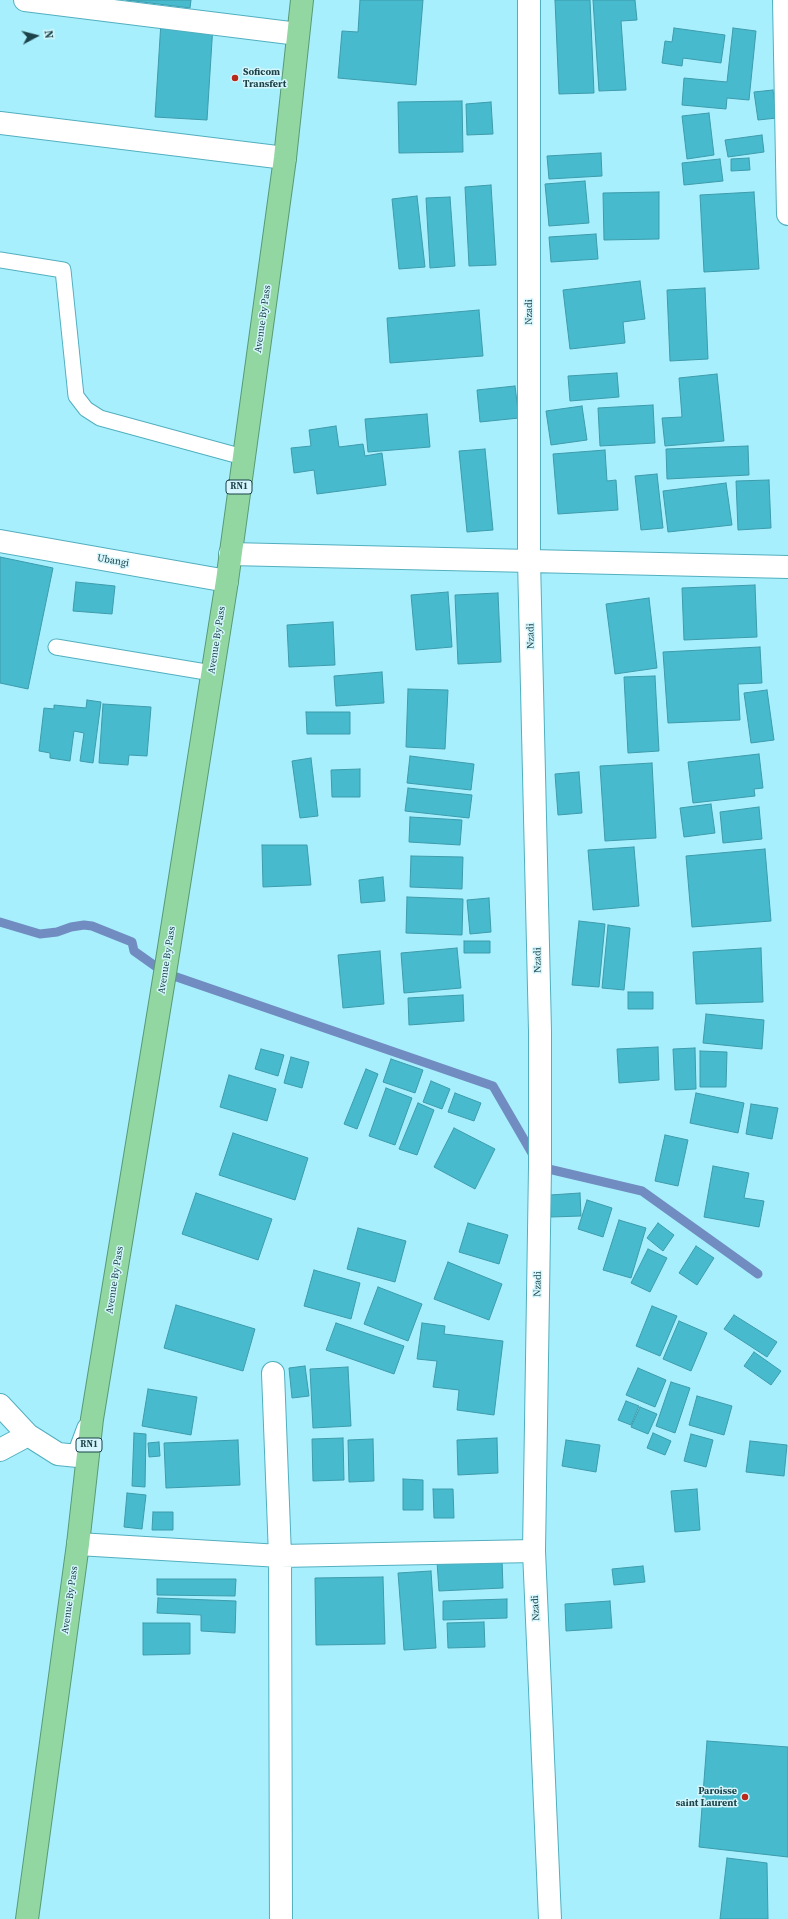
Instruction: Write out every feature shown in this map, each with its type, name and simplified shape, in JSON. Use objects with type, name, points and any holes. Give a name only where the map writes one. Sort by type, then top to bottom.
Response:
[{"type":"highway","name":"Avenue By Pass","points":[[27,1919],[78,1544],[92,1419],[165,973],[230,554],[285,158],[302,0]]},
{"type":"street","points":[[25,0],[298,34]]},
{"type":"street","name":"Nzadi","points":[[529,0],[529,560],[540,1039],[540,1167],[534,1551],[550,1919]]},
{"type":"street","points":[[784,0],[788,214]]},
{"type":"street","points":[[0,123],[285,158]]},
{"type":"street","name":"Ubangi","points":[[0,541],[226,581]]},
{"type":"street","points":[[230,554],[788,567]]},
{"type":"street","points":[[273,1373],[280,1556],[281,1919]]},
{"type":"street","points":[[0,1405],[28,1435],[58,1454],[78,1456],[92,1419]]},
{"type":"street","points":[[0,1450],[28,1435]]},
{"type":"street","points":[[78,1544],[280,1556],[534,1551]]},
{"type":"lane","points":[[0,260],[63,270],[76,396],[86,409],[100,418],[243,457]]},
{"type":"lane","points":[[56,647],[212,673]]},
{"type":"building","points":[[126,0],[191,0],[190,8]]},
{"type":"building","points":[[360,0],[423,0],[416,85],[338,78],[342,31],[358,32]]},
{"type":"building","points":[[555,0],[590,0],[594,93],[559,94]]},
{"type":"building","points":[[593,0],[635,0],[637,20],[621,21],[626,90],[599,91]]},
{"type":"building","points":[[161,22],[213,25],[207,120],[155,117]]},
{"type":"building","points":[[674,28],[725,35],[721,63],[683,58],[682,66],[662,63],[665,41],[672,42]]},
{"type":"building","points":[[733,28],[756,31],[749,100],[727,98],[726,109],[682,105],[684,78],[727,82]]},
{"type":"building","points":[[773,90],[777,118],[758,120],[754,92]]},
{"type":"building","points":[[462,101],[463,152],[399,153],[398,102]]},
{"type":"building","points":[[491,102],[493,134],[467,135],[466,104]]},
{"type":"building","points":[[709,113],[714,155],[687,159],[682,116]]},
{"type":"building","points":[[762,135],[764,152],[728,157],[725,140]]},
{"type":"building","points":[[601,153],[602,176],[549,179],[547,156]]},
{"type":"building","points":[[749,158],[750,170],[731,171],[731,159]]},
{"type":"building","points":[[720,159],[723,181],[684,185],[682,163]]},
{"type":"building","points":[[585,181],[589,223],[549,226],[545,184]]},
{"type":"building","points":[[491,185],[496,265],[469,266],[465,187]]},
{"type":"building","points":[[659,192],[659,239],[604,240],[603,193]]},
{"type":"building","points":[[754,192],[759,269],[704,272],[700,195]]},
{"type":"building","points":[[417,196],[425,267],[399,269],[392,199]]},
{"type":"building","points":[[450,197],[455,266],[430,268],[426,198]]},
{"type":"building","points":[[596,234],[598,259],[551,262],[549,237]]},
{"type":"building","points":[[640,281],[645,319],[623,322],[625,343],[570,349],[563,290]]},
{"type":"building","points":[[705,288],[708,359],[670,361],[667,290]]},
{"type":"building","points":[[479,310],[483,356],[390,363],[387,318]]},
{"type":"building","points":[[617,373],[619,397],[570,401],[568,376]]},
{"type":"building","points":[[717,374],[724,441],[665,446],[662,418],[682,417],[679,378]]},
{"type":"building","points":[[515,386],[519,418],[480,422],[477,390]]},
{"type":"building","points":[[653,405],[655,443],[600,446],[598,408]]},
{"type":"building","points":[[582,406],[587,440],[551,445],[546,411]]},
{"type":"building","points":[[427,414],[430,447],[368,452],[365,419]]},
{"type":"building","points":[[336,426],[339,447],[363,444],[365,456],[382,453],[386,485],[317,494],[314,470],[294,473],[291,448],[311,446],[309,430]]},
{"type":"building","points":[[748,446],[749,475],[667,479],[666,449]]},
{"type":"building","points":[[485,449],[493,530],[467,532],[459,451]]},
{"type":"building","points":[[605,450],[607,481],[616,480],[618,510],[558,514],[553,454]]},
{"type":"building","points":[[657,474],[663,528],[641,530],[635,476]]},
{"type":"building","points":[[769,480],[771,528],[738,530],[736,481]]},
{"type":"building","points":[[726,483],[732,525],[668,532],[663,491]]},
{"type":"building","points":[[0,557],[53,568],[28,689],[0,683]]},
{"type":"building","points":[[76,582],[115,586],[112,614],[73,611]]},
{"type":"building","points":[[755,585],[757,637],[684,640],[682,588]]},
{"type":"building","points":[[448,592],[452,647],[416,650],[411,595]]},
{"type":"building","points":[[498,593],[501,662],[458,664],[455,595]]},
{"type":"building","points":[[649,598],[657,668],[615,674],[606,604]]},
{"type":"building","points":[[333,622],[335,665],[289,667],[287,625]]},
{"type":"building","points":[[760,647],[762,683],[738,684],[740,720],[668,723],[663,652]]},
{"type":"building","points":[[382,672],[384,703],[336,706],[334,676]]},
{"type":"building","points":[[655,676],[659,751],[628,753],[624,677]]},
{"type":"building","points":[[408,689],[448,690],[445,749],[406,747]]},
{"type":"building","points":[[767,690],[774,740],[751,743],[744,693]]},
{"type":"building","points":[[87,700],[101,702],[93,763],[80,761],[84,733],[74,731],[70,761],[50,758],[50,753],[39,751],[44,708],[54,709],[54,705],[86,708]]},
{"type":"building","points":[[103,704],[151,707],[147,756],[129,755],[128,765],[99,763]]},
{"type":"building","points":[[306,712],[350,712],[350,734],[307,734]]},
{"type":"building","points":[[759,754],[763,788],[754,789],[755,796],[693,803],[688,762]]},
{"type":"building","points":[[410,756],[474,764],[471,790],[407,783]]},
{"type":"building","points":[[311,758],[318,816],[300,818],[292,761]]},
{"type":"building","points":[[652,763],[656,838],[605,841],[600,766]]},
{"type":"building","points":[[360,769],[360,797],[332,797],[331,770]]},
{"type":"building","points":[[579,772],[582,813],[558,815],[555,774]]},
{"type":"building","points":[[408,788],[472,795],[469,818],[405,811]]},
{"type":"building","points":[[711,804],[715,833],[684,837],[680,808]]},
{"type":"building","points":[[759,807],[762,839],[723,843],[720,812]]},
{"type":"building","points":[[410,817],[462,820],[460,845],[409,842]]},
{"type":"building","points":[[262,845],[307,845],[311,885],[263,887]]},
{"type":"building","points":[[634,847],[639,906],[593,910],[588,850]]},
{"type":"building","points":[[765,849],[771,921],[692,927],[686,856]]},
{"type":"building","points":[[411,856],[463,857],[462,889],[410,887]]},
{"type":"building","points":[[383,877],[385,901],[361,903],[359,880]]},
{"type":"building","points":[[407,897],[463,899],[462,935],[406,933]]},
{"type":"building","points":[[489,898],[491,932],[470,934],[467,900]]},
{"type":"building","points":[[579,921],[605,924],[599,987],[572,985]]},
{"type":"building","points":[[608,925],[630,928],[624,990],[602,988]]},
{"type":"building","points":[[464,941],[490,941],[490,953],[464,953]]},
{"type":"building","points":[[457,948],[461,988],[404,993],[401,953]]},
{"type":"building","points":[[761,948],[763,1002],[696,1004],[693,952]]},
{"type":"building","points":[[380,951],[384,1004],[343,1008],[338,955]]},
{"type":"building","points":[[628,992],[653,992],[653,1009],[628,1009]]},
{"type":"building","points":[[463,995],[464,1021],[409,1025],[408,998]]},
{"type":"building","points":[[706,1014],[764,1020],[762,1049],[703,1043]]},
{"type":"building","points":[[658,1047],[659,1080],[619,1083],[617,1049]]},
{"type":"building","points":[[695,1048],[696,1089],[675,1090],[673,1049]]},
{"type":"building","points":[[261,1049],[284,1055],[278,1076],[255,1069]]},
{"type":"building","points":[[700,1051],[727,1052],[726,1087],[700,1087]]},
{"type":"building","points":[[291,1057],[309,1062],[302,1088],[284,1083]]},
{"type":"building","points":[[391,1059],[423,1070],[415,1093],[383,1082]]},
{"type":"building","points":[[366,1069],[378,1074],[357,1129],[344,1124]]},
{"type":"building","points":[[229,1075],[276,1089],[267,1121],[220,1107]]},
{"type":"building","points":[[431,1081],[450,1089],[442,1109],[423,1102]]},
{"type":"building","points":[[386,1088],[412,1098],[395,1145],[369,1136]]},
{"type":"building","points":[[455,1093],[481,1103],[474,1121],[448,1112]]},
{"type":"building","points":[[696,1093],[744,1103],[738,1133],[690,1123]]},
{"type":"building","points":[[418,1103],[434,1110],[417,1155],[399,1149]]},
{"type":"building","points":[[751,1104],[778,1108],[772,1139],[746,1134]]},
{"type":"building","points":[[454,1128],[495,1149],[475,1189],[434,1167]]},
{"type":"building","points":[[233,1133],[308,1158],[295,1200],[219,1175]]},
{"type":"building","points":[[665,1135],[688,1140],[678,1186],[655,1181]]},
{"type":"building","points":[[713,1166],[749,1173],[744,1198],[764,1201],[759,1227],[704,1217]]},
{"type":"building","points":[[196,1193],[272,1219],[258,1260],[182,1234]]},
{"type":"building","points":[[580,1193],[581,1216],[551,1217],[550,1195]]},
{"type":"building","points":[[587,1200],[612,1208],[603,1237],[578,1229]]},
{"type":"building","points":[[619,1220],[646,1228],[631,1278],[603,1270]]},
{"type":"building","points":[[468,1223],[508,1235],[499,1264],[459,1252]]},
{"type":"building","points":[[658,1223],[674,1235],[663,1251],[647,1238]]},
{"type":"building","points":[[358,1228],[406,1241],[395,1282],[347,1269]]},
{"type":"building","points":[[696,1246],[714,1258],[697,1285],[679,1273]]},
{"type":"building","points":[[648,1249],[667,1258],[650,1292],[631,1283]]},
{"type":"building","points":[[448,1262],[502,1284],[489,1320],[434,1299]]},
{"type":"building","points":[[314,1270],[360,1283],[351,1319],[304,1306]]},
{"type":"building","points":[[378,1287],[422,1304],[408,1341],[364,1324]]},
{"type":"building","points":[[176,1305],[255,1329],[243,1371],[164,1348]]},
{"type":"building","points":[[652,1306],[677,1316],[660,1356],[636,1346]]},
{"type":"building","points":[[734,1315],[777,1342],[767,1357],[724,1329]]},
{"type":"building","points":[[679,1321],[707,1333],[691,1371],[663,1359]]},
{"type":"building","points":[[336,1323],[404,1346],[394,1374],[326,1350]]},
{"type":"building","points":[[422,1323],[445,1326],[444,1334],[503,1341],[494,1415],[457,1410],[459,1390],[433,1387],[437,1361],[417,1359]]},
{"type":"building","points":[[754,1352],[781,1371],[771,1385],[744,1366]]},
{"type":"building","points":[[305,1366],[309,1396],[292,1398],[289,1368]]},
{"type":"building","points":[[348,1367],[351,1426],[313,1428],[310,1369]]},
{"type":"building","points":[[638,1368],[666,1380],[655,1407],[626,1395]]},
{"type":"building","points":[[671,1382],[690,1388],[675,1433],[656,1426]]},
{"type":"building","points":[[148,1389],[197,1397],[191,1435],[142,1426]]},
{"type":"building","points":[[697,1396],[732,1406],[724,1435],[689,1425]]},
{"type":"building","points":[[626,1401],[639,1406],[631,1425],[618,1420]]},
{"type":"building","points":[[640,1407],[657,1414],[648,1434],[631,1427]]},
{"type":"building","points":[[134,1433],[146,1434],[145,1487],[132,1486]]},
{"type":"building","points":[[653,1433],[671,1441],[665,1455],[647,1448]]},
{"type":"building","points":[[691,1434],[713,1440],[706,1467],[684,1461]]},
{"type":"building","points":[[343,1438],[344,1480],[313,1481],[312,1439]]},
{"type":"building","points":[[497,1438],[498,1473],[458,1475],[457,1440]]},
{"type":"building","points":[[373,1439],[374,1481],[349,1482],[348,1440]]},
{"type":"building","points":[[238,1440],[240,1485],[166,1488],[164,1443]]},
{"type":"building","points":[[566,1440],[600,1445],[596,1472],[562,1466]]},
{"type":"building","points":[[750,1441],[787,1445],[784,1476],[746,1472]]},
{"type":"building","points":[[159,1442],[160,1456],[149,1457],[148,1443]]},
{"type":"building","points":[[403,1479],[423,1480],[423,1510],[403,1510]]},
{"type":"building","points":[[433,1489],[453,1489],[454,1518],[434,1518]]},
{"type":"building","points":[[697,1489],[700,1530],[675,1532],[671,1491]]},
{"type":"building","points":[[127,1493],[146,1495],[142,1529],[124,1527]]},
{"type":"building","points":[[153,1512],[173,1512],[173,1530],[152,1530]]},
{"type":"building","points":[[502,1559],[503,1588],[439,1591],[437,1562]]},
{"type":"building","points":[[643,1566],[645,1582],[614,1585],[612,1569]]},
{"type":"building","points":[[431,1571],[436,1648],[404,1650],[398,1573]]},
{"type":"building","points":[[383,1577],[385,1644],[316,1645],[315,1578]]},
{"type":"building","points":[[157,1579],[236,1579],[235,1596],[157,1595]]},
{"type":"building","points":[[158,1598],[236,1601],[235,1633],[201,1631],[201,1615],[157,1613]]},
{"type":"building","points":[[507,1599],[507,1618],[443,1620],[443,1601]]},
{"type":"building","points":[[610,1601],[612,1628],[566,1631],[565,1604]]},
{"type":"building","points":[[484,1622],[485,1647],[448,1648],[447,1623]]},
{"type":"building","points":[[143,1623],[190,1623],[190,1654],[143,1655]]},
{"type":"building","name":"Paroisse saint Laurent","points":[[707,1741],[788,1747],[788,1857],[699,1847]]},
{"type":"building","points":[[727,1858],[767,1863],[768,1919],[720,1919]]},
{"type":"waterway","points":[[0,922],[40,934],[57,932],[71,927],[84,925],[92,926],[132,942],[134,951],[165,973],[493,1086],[540,1167],[642,1191],[758,1274]]},
{"type":"place","name":"Soficom Transfert","points":[[235,78]]},
{"type":"place","name":"Paroisse saint Laurent","points":[[745,1797]]}]
